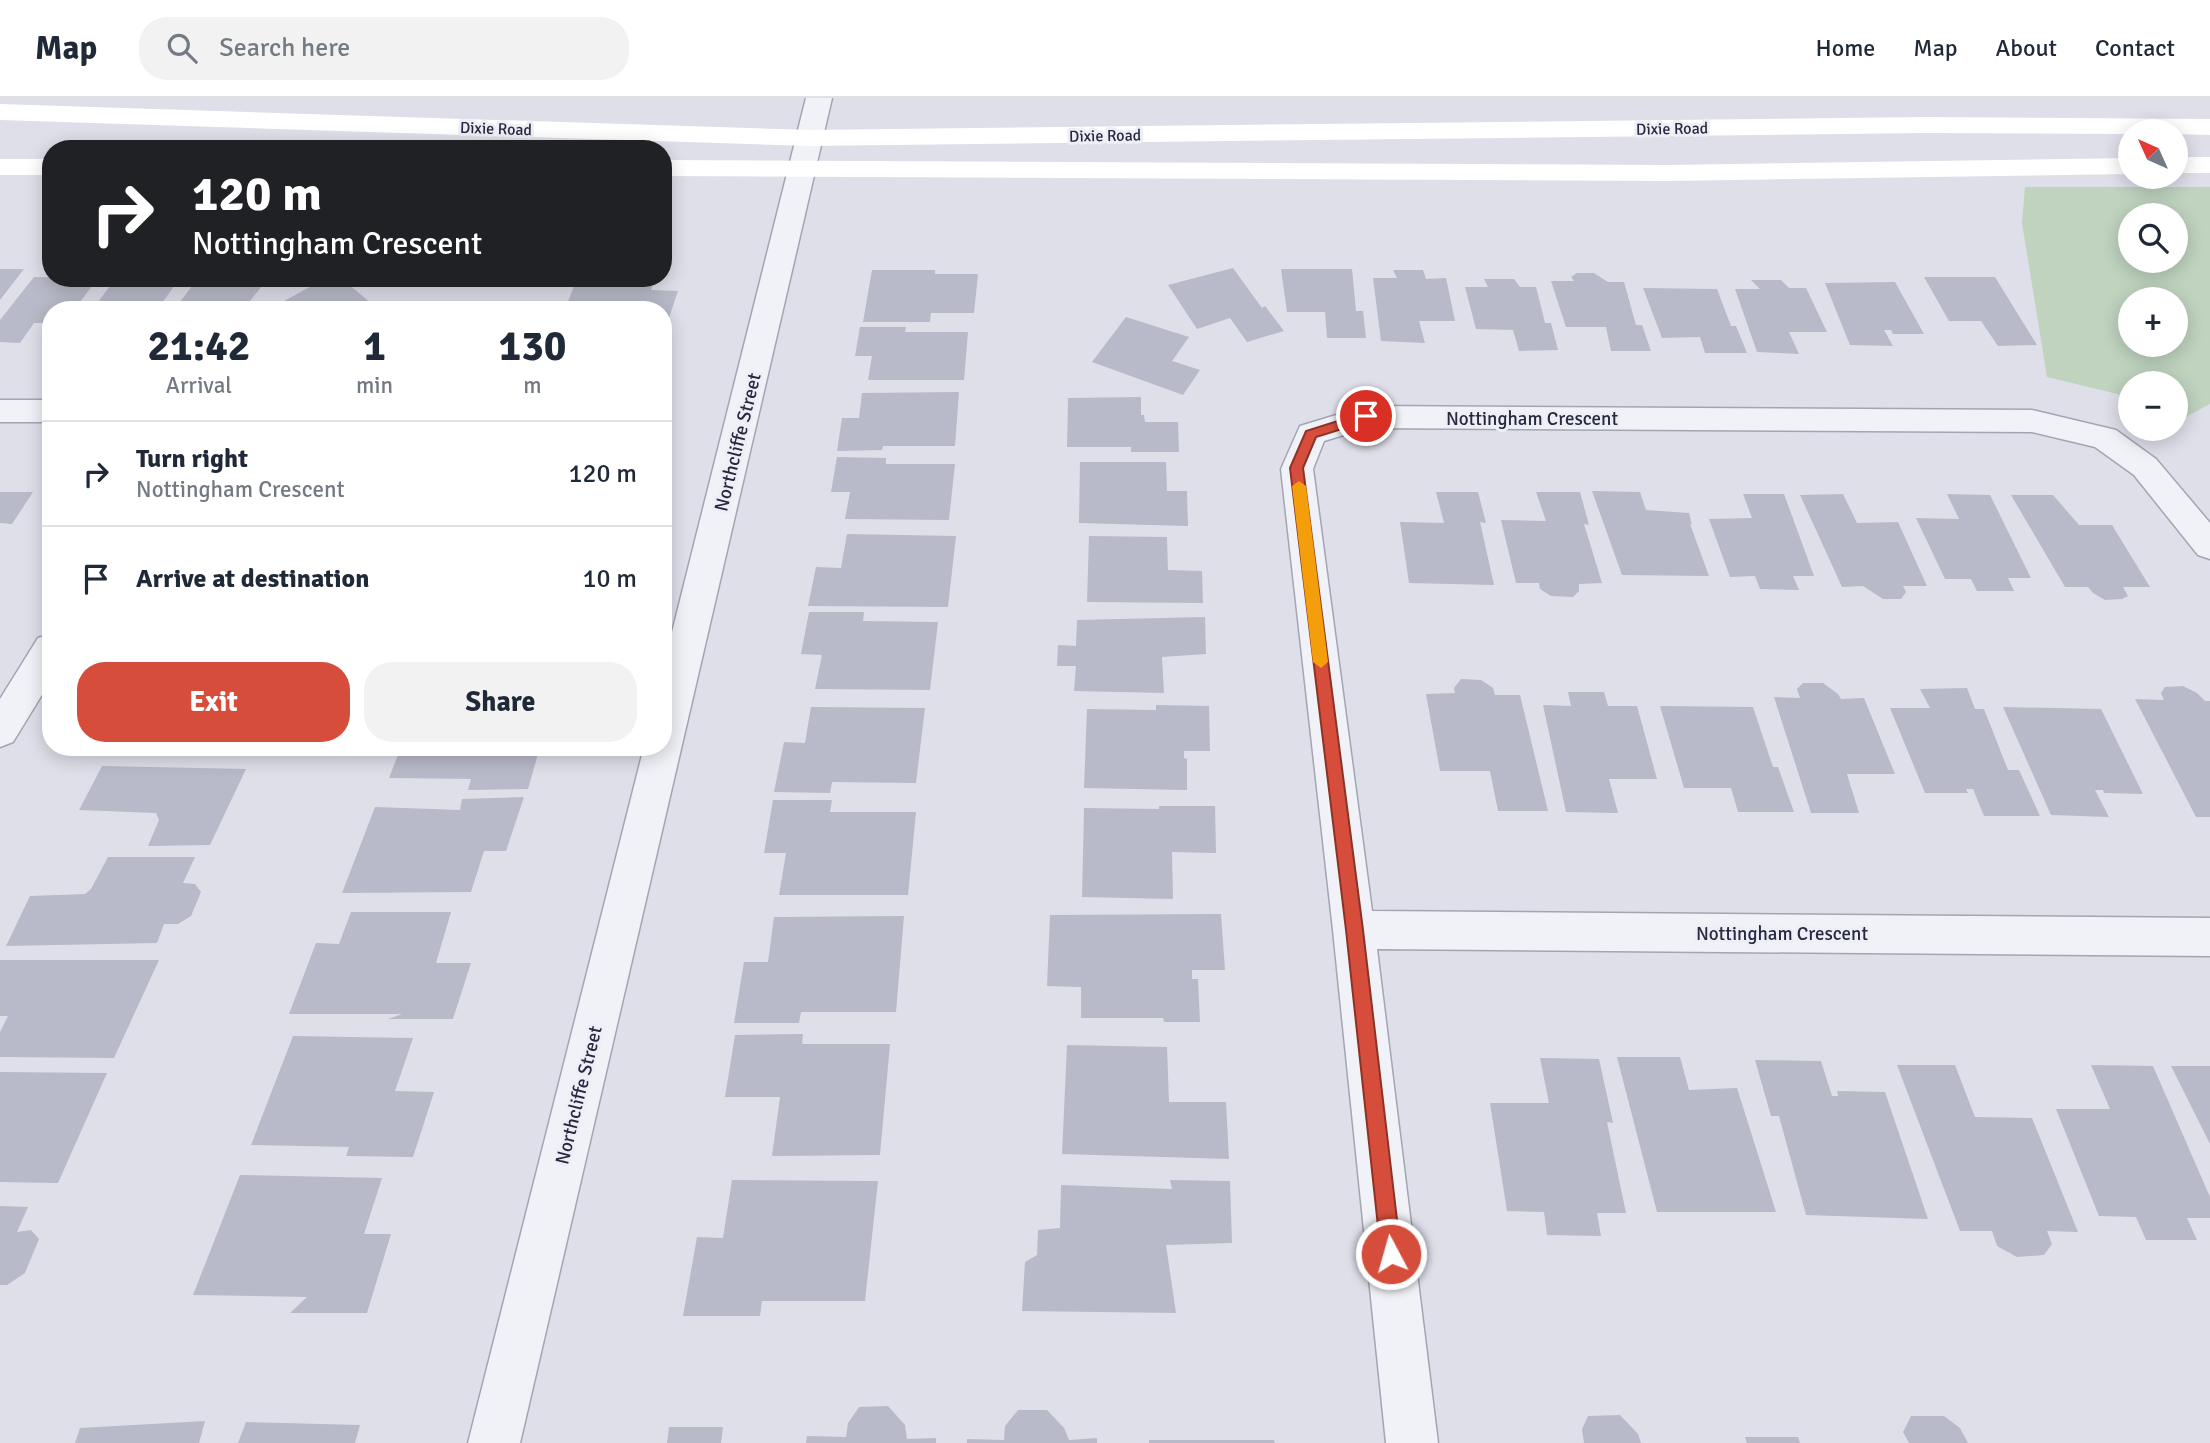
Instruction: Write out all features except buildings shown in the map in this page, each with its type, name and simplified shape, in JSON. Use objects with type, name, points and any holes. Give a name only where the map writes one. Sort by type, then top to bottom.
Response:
[{"type":"main road","name":"Dixie Road","points":[[0,112],[550,140]]},
{"type":"main road","name":"Dixie Road","points":[[672,167],[806,153],[1925,125],[2210,127]]},
{"type":"main road","name":"Dixie Road","points":[[672,146],[806,153],[1667,173],[2118,166]]},
{"type":"main road","points":[[2188,165],[2210,165]]},
{"type":"main road","points":[[0,167],[42,167]]},
{"type":"street","name":"Northcliffe Street","points":[[672,709],[819,98]]},
{"type":"street","points":[[0,411],[42,411]]},
{"type":"street","name":"Nottingham Crescent","points":[[1412,1443],[1354,930],[1297,468],[1311,434],[1366,416],[2032,421],[2105,438],[2145,467],[2210,546]]},
{"type":"street","points":[[0,731],[42,663]]},
{"type":"street","name":"Northcliffe Street","points":[[494,1443],[661,756]]},
{"type":"street","name":"Nottingham Crescent","points":[[1354,930],[2210,937]]},
{"type":"green space","points":[[2025,187],[2210,187],[2210,404],[2188,416],[2188,371],[2118,371],[2118,394],[2047,377],[2022,223]]},
{"type":"slow traffic","points":[[1299,486],[1321,662]]},
{"type":"route","points":[[1366,416],[1311,434],[1297,468],[1391,1254]]}]
